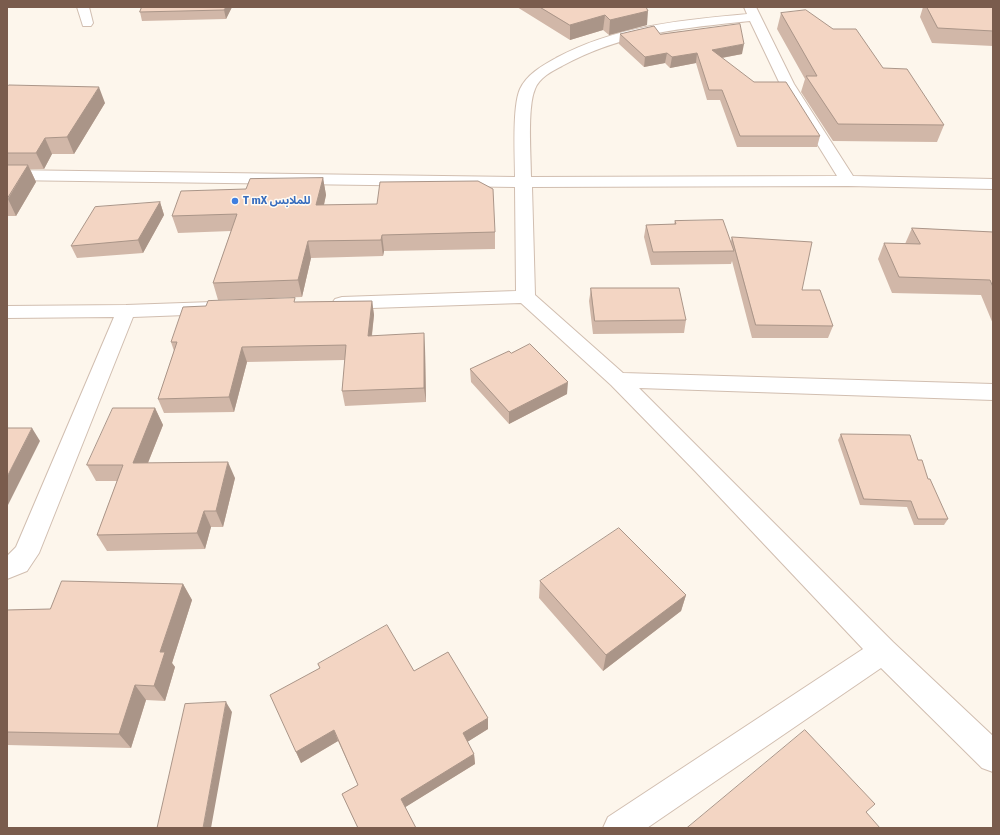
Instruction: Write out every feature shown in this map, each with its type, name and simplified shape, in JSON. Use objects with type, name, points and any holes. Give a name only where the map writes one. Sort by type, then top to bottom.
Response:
[{"type":"street","points":[[83,7],[87,23]]},
{"type":"street","points":[[526,297],[523,182],[524,109],[528,88],[538,75],[588,46],[626,34],[752,12],[787,84],[848,181]]},
{"type":"street","points":[[7,176],[523,182],[848,181],[993,184]]},
{"type":"street","points":[[326,304],[526,297],[618,380],[703,465],[883,651],[993,757]]},
{"type":"street","points":[[7,312],[126,311],[230,307]]},
{"type":"street","points":[[7,568],[18,563],[26,553],[126,311]]},
{"type":"street","points":[[618,380],[993,392]]},
{"type":"street","points":[[619,828],[883,651]]},
{"type":"building","points":[[142,7],[226,7],[224,10],[140,12]]},
{"type":"building","points":[[540,7],[646,7],[648,11],[610,20],[605,15],[570,25]]},
{"type":"building","points":[[927,7],[993,7],[993,31],[938,28]]},
{"type":"building","points":[[806,10],[833,29],[856,29],[883,68],[907,69],[944,125],[838,124],[806,76],[817,76],[781,13]]},
{"type":"building","points":[[740,24],[744,44],[712,50],[754,82],[786,82],[820,136],[740,136],[722,90],[709,90],[697,53],[672,57],[667,53],[645,57],[620,34],[654,26],[660,34]]},
{"type":"building","points":[[9,85],[99,87],[67,137],[45,138],[36,153],[7,153],[7,87]]},
{"type":"building","points":[[7,165],[28,165],[7,199]]},
{"type":"building","points":[[323,178],[316,205],[377,204],[380,182],[478,181],[493,189],[495,232],[382,235],[381,240],[308,241],[298,280],[213,283],[237,214],[172,216],[181,191],[246,189],[250,179]]},
{"type":"building","points":[[160,202],[138,240],[71,246],[95,207]]},
{"type":"building","points":[[723,220],[734,251],[653,252],[646,225],[676,224],[675,221]]},
{"type":"building","points":[[912,228],[993,232],[993,287],[990,280],[899,277],[884,243],[920,244]]},
{"type":"building","points":[[732,237],[812,242],[802,290],[820,290],[833,326],[756,325]]},
{"type":"building","points":[[591,288],[679,288],[686,320],[595,321]]},
{"type":"building","points":[[295,298],[294,302],[372,301],[368,336],[424,333],[424,388],[342,391],[346,345],[242,347],[229,397],[158,399],[177,342],[171,342],[183,307],[206,306],[208,301]]},
{"type":"building","points":[[530,344],[568,382],[509,412],[470,369],[509,351],[511,353]]},
{"type":"building","points":[[113,408],[155,408],[133,463],[228,462],[216,511],[204,511],[197,533],[97,535],[123,465],[87,465]]},
{"type":"building","points":[[7,428],[32,428],[7,477]]},
{"type":"building","points":[[841,434],[910,435],[918,460],[922,460],[928,479],[930,479],[948,519],[918,519],[911,501],[864,499]]},
{"type":"building","points":[[619,528],[686,595],[606,655],[540,581]]},
{"type":"building","points":[[62,581],[183,584],[160,652],[165,652],[154,686],[135,685],[119,734],[7,732],[7,610],[50,609]]},
{"type":"building","points":[[387,625],[414,671],[448,652],[488,718],[463,733],[474,754],[401,799],[416,828],[358,828],[342,794],[358,785],[334,730],[296,752],[270,695],[320,668],[318,664]]},
{"type":"building","points":[[226,702],[203,828],[157,828],[185,704]]},
{"type":"building","points":[[805,730],[875,804],[866,812],[880,828],[687,828]]},
{"type":"place","name":"T mX للملابس","points":[[235,201]]}]
